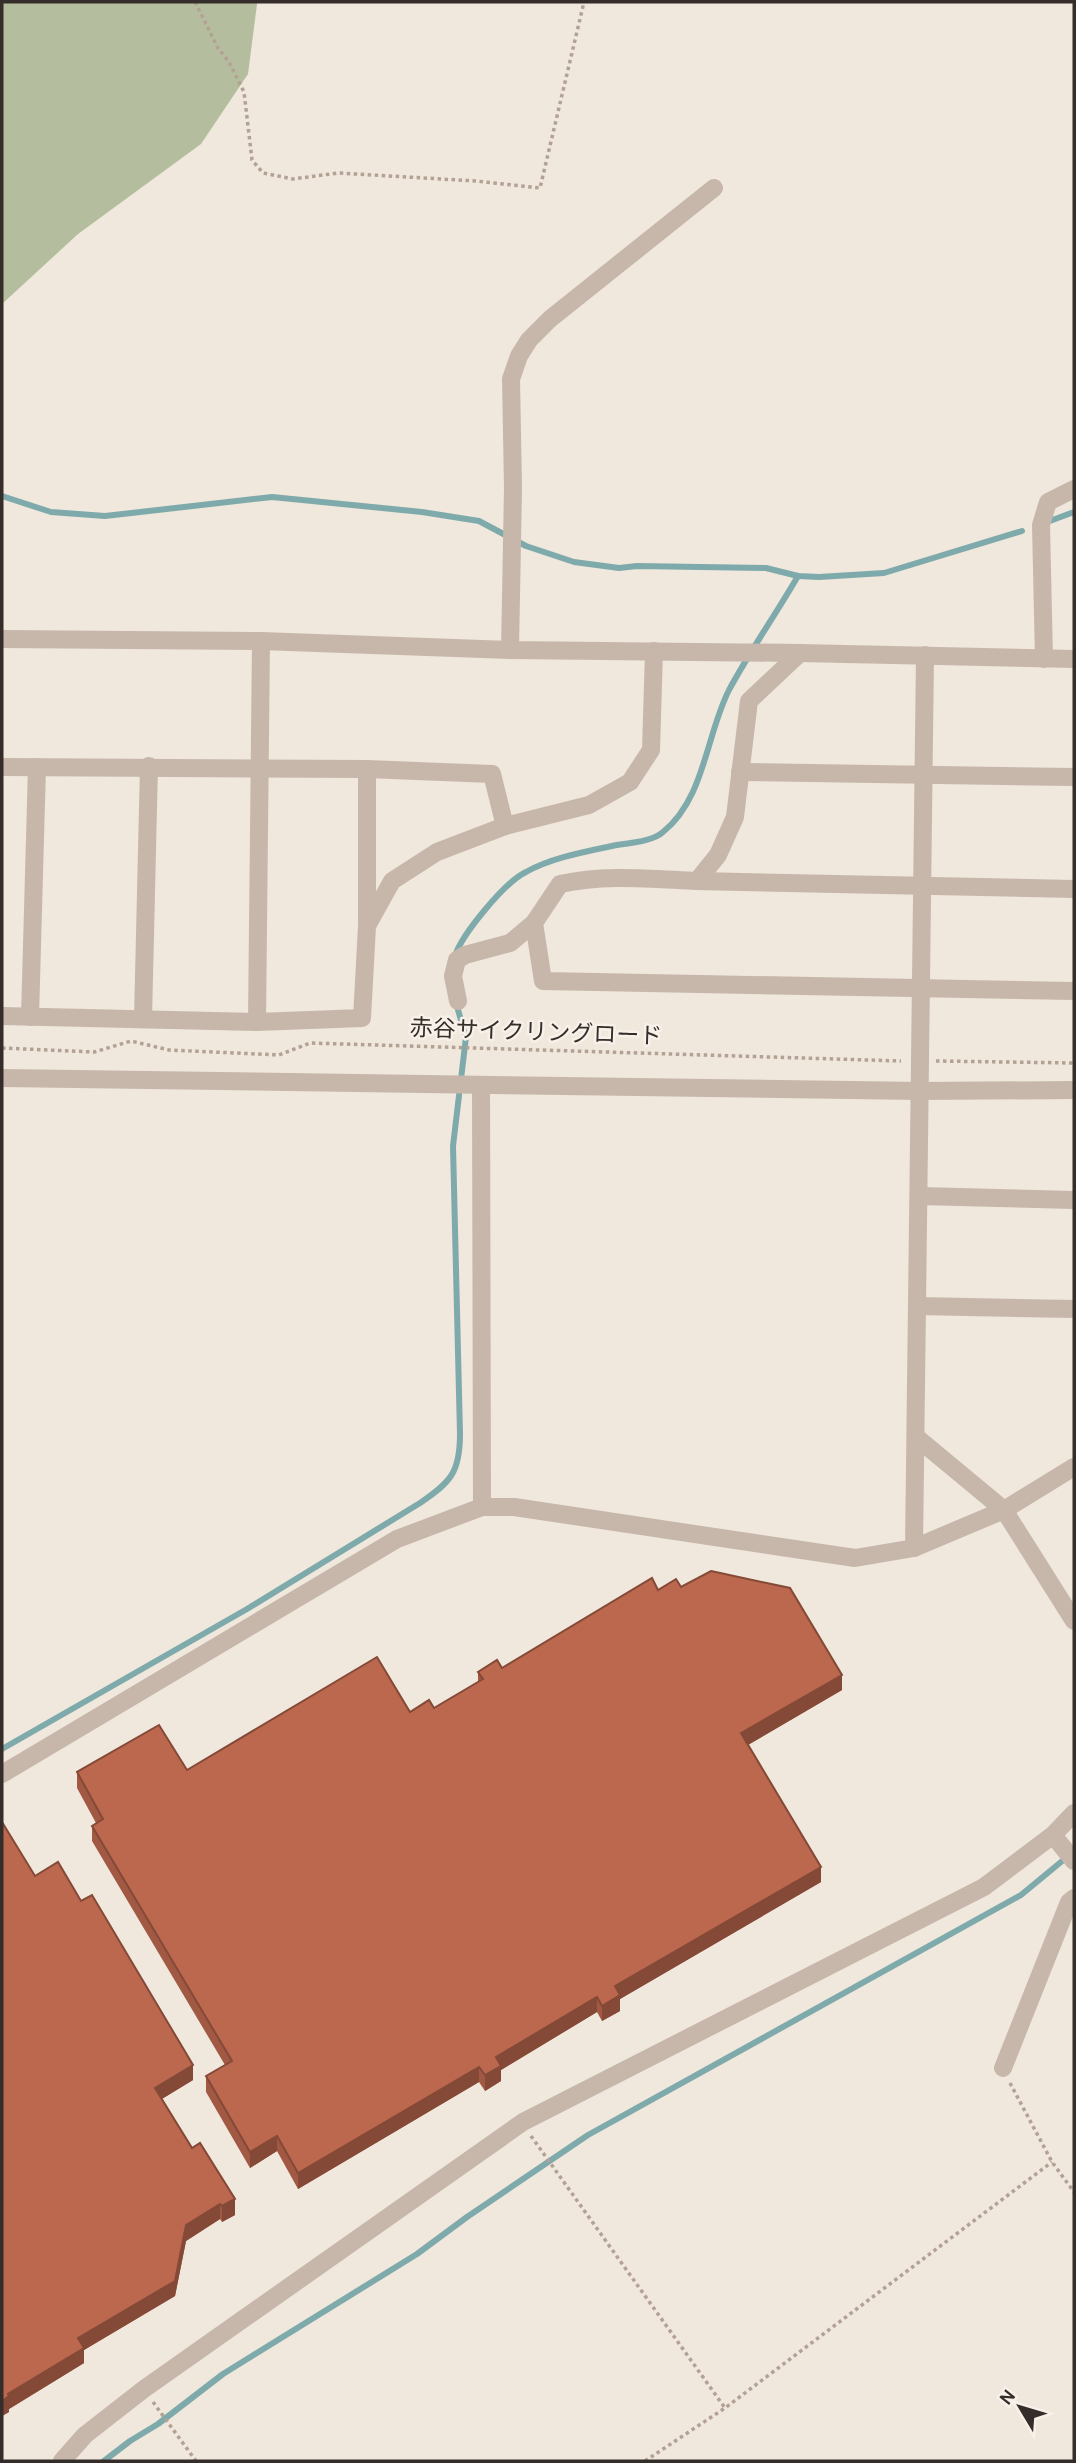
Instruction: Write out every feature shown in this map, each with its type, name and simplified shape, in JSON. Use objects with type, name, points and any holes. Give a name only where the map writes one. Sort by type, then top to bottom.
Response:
[{"type":"street","points":[[510,650],[513,488],[511,379],[519,356],[529,340],[550,319],[714,187]]},
{"type":"street","points":[[1045,659],[1041,525],[1048,502],[1074,489]]},
{"type":"street","points":[[2,639],[261,641],[510,650],[1074,659]]},
{"type":"street","points":[[257,1022],[261,641]]},
{"type":"street","points":[[367,926],[392,881],[437,852],[505,826],[589,804],[630,782],[651,750],[654,651]]},
{"type":"street","points":[[697,881],[718,855],[735,817],[749,701],[800,653]]},
{"type":"street","points":[[914,1548],[925,655]]},
{"type":"street","points":[[142,1019],[149,766]]},
{"type":"street","points":[[2,767],[367,769],[492,774],[505,826]]},
{"type":"street","points":[[30,1017],[37,767]]},
{"type":"street","points":[[2,1016],[257,1022],[362,1018],[367,926],[367,769]]},
{"type":"street","points":[[740,772],[1074,777]]},
{"type":"street","points":[[458,1001],[453,976],[457,960],[465,955],[510,943],[534,923],[560,884],[586,878],[1074,889]]},
{"type":"street","points":[[534,923],[543,981],[1074,991]]},
{"type":"street","points":[[2,1078],[920,1091],[1074,1090]]},
{"type":"street","points":[[481,1086],[482,1507]]},
{"type":"street","points":[[919,1196],[1074,1200]]},
{"type":"street","points":[[917,1306],[1074,1309]]},
{"type":"street","points":[[916,1437],[1004,1510],[1074,1621]]},
{"type":"street","points":[[2,1774],[397,1539],[482,1507],[514,1507],[855,1558],[914,1548],[1004,1510],[1074,1466]]},
{"type":"street","points":[[62,2461],[85,2435],[144,2389],[523,2122],[984,1887],[1053,1835],[1074,1813]]},
{"type":"street","points":[[1053,1835],[1074,1861]]},
{"type":"street","points":[[1003,2068],[1069,1902],[1074,1898]]},
{"type":"path","points":[[195,2],[244,92],[252,160],[263,173],[293,179],[338,173],[476,181],[540,188],[584,2]]},
{"type":"path","name":"赤谷サイクリングロード","points":[[2,1048],[94,1052],[131,1041],[169,1049],[279,1055],[310,1043],[1074,1063]]},
{"type":"path","points":[[1003,2068],[1052,2162],[1074,2192]]},
{"type":"path","points":[[523,2122],[725,2408]]},
{"type":"path","points":[[645,2461],[725,2408],[1052,2162]]},
{"type":"path","points":[[144,2389],[196,2461]]},
{"type":"path","points":[[146,2413],[156,2406]]},
{"type":"green space","points":[[2,2],[257,4],[248,74],[201,144],[78,234],[2,304]]},
{"type":"building","points":[[711,1571],[790,1588],[842,1675],[741,1733],[821,1867],[615,1986],[620,1995],[602,2006],[597,1997],[496,2057],[501,2066],[485,2075],[479,2067],[298,2173],[277,2136],[250,2152],[206,2076],[232,2061],[92,1826],[103,1819],[77,1772],[159,1725],[187,1770],[377,1657],[410,1712],[429,1700],[434,1708],[483,1679],[478,1672],[497,1660],[502,1668],[652,1578],[658,1590],[676,1579],[681,1587]]},
{"type":"building","points":[[2,1822],[35,1876],[58,1862],[81,1901],[92,1895],[193,2065],[155,2088],[192,2148],[200,2143],[235,2199],[222,2206],[220,2204],[186,2225],[175,2281],[78,2338],[84,2348],[8,2394],[2,2401]]},
{"type":"waterway","points":[[2,496],[51,512],[105,516],[272,497],[422,512],[479,521],[526,546],[574,562],[619,568],[766,568],[798,576],[819,577],[884,573],[1022,531]]},
{"type":"waterway","points":[[1047,522],[1074,512]]},
{"type":"waterway","points":[[455,956],[485,909],[507,886],[526,872],[568,856],[652,838],[663,832],[677,818],[696,784],[729,690],[798,576]]},
{"type":"waterway","points":[[2,1749],[247,1609],[420,1503],[452,1475],[460,1447],[453,1146],[466,1037],[456,1003]]},
{"type":"waterway","points":[[104,2461],[223,2374],[417,2254],[588,2135],[1021,1895],[1067,1857]]}]
